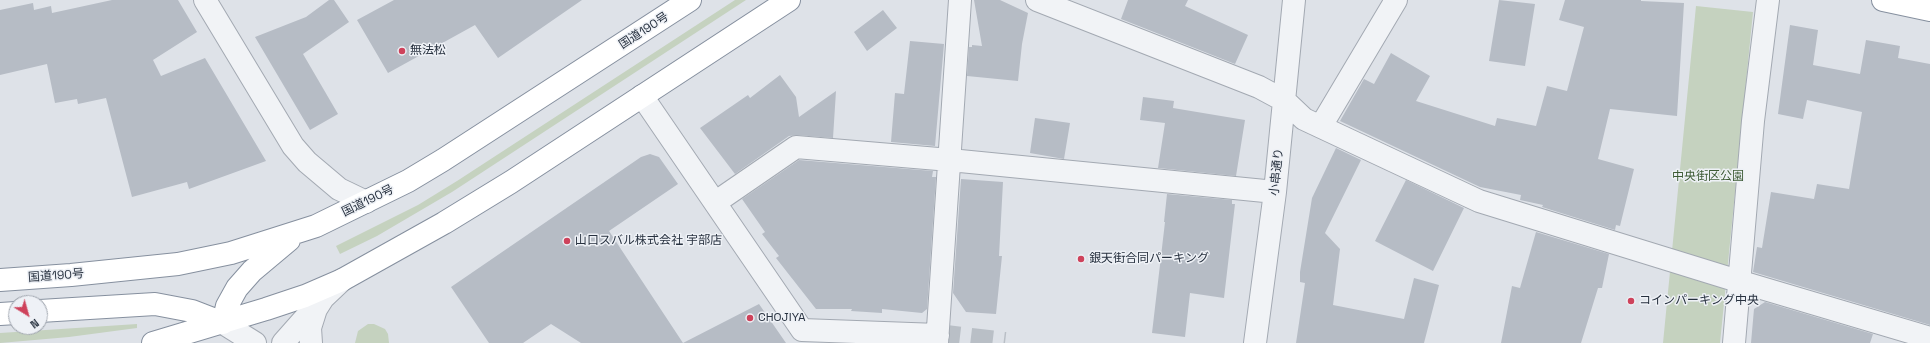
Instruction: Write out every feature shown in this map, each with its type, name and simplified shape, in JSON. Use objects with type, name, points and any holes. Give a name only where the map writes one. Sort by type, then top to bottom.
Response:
[{"type":"highway","name":"国道190号","points":[[0,280],[94,273],[178,264],[231,253],[316,226],[408,181],[443,160],[690,0]]},
{"type":"highway","points":[[153,343],[223,323],[305,296],[342,280],[444,223],[511,182],[789,0]]},
{"type":"highway","points":[[1883,0],[1930,10]]},
{"type":"highway","points":[[223,323],[227,306],[237,288],[252,271],[290,240],[316,226]]},
{"type":"highway","points":[[48,311],[154,304],[192,311],[223,323]]},
{"type":"street","points":[[205,0],[293,146],[307,162],[339,189],[366,202]]},
{"type":"street","points":[[642,96],[716,202],[798,336],[938,339],[960,0]]},
{"type":"street","points":[[1037,0],[1259,87],[1285,101],[1304,119],[1479,201],[1738,281],[1930,338]]},
{"type":"street","name":"小串通り","points":[[1255,343],[1275,192],[1294,0]]},
{"type":"street","points":[[1321,126],[1396,0]]},
{"type":"street","points":[[1734,343],[1738,281],[1753,121],[1768,0]]},
{"type":"street","points":[[716,202],[796,147],[950,160],[1275,192]]},
{"type":"street","points":[[283,343],[323,298],[342,280]]},
{"type":"street","points":[[311,343],[310,328],[313,317],[323,298]]},
{"type":"street","points":[[223,323],[230,343]]},
{"type":"street","points":[[223,323],[255,343]]},
{"type":"green space","points":[[735,0],[746,0],[452,192],[377,236],[340,254],[336,246],[418,205],[457,181]]},
{"type":"green space","name":"中央街区公園","points":[[1696,6],[1753,12],[1720,343],[1663,343]]},
{"type":"green space","points":[[137,324],[137,328],[69,337],[0,343],[0,333],[8,332],[8,335],[48,335],[48,330]]},
{"type":"green space","points":[[368,324],[374,324],[385,329],[388,334],[389,343],[355,343],[358,331]]},
{"type":"building","points":[[112,0],[178,0],[197,32],[153,60],[161,76],[205,58],[266,161],[189,189],[187,182],[132,197],[106,98],[78,104],[77,99],[55,103],[47,64],[0,75],[0,10],[33,3],[34,10],[51,6],[52,13]]},
{"type":"building","points":[[329,0],[334,0],[349,22],[303,54],[338,114],[310,130],[255,37],[306,17]]},
{"type":"building","points":[[394,0],[582,0],[498,58],[475,25],[388,73],[357,20]]},
{"type":"building","points":[[974,0],[1000,0],[1028,13],[1022,44],[1018,81],[967,76],[969,47],[972,47],[972,45],[982,46]]},
{"type":"building","points":[[1128,0],[1188,0],[1185,6],[1248,35],[1235,64],[1121,19]]},
{"type":"building","points":[[1499,0],[1535,4],[1525,66],[1489,61]]},
{"type":"building","points":[[1565,0],[1641,0],[1684,3],[1677,116],[1610,109],[1598,159],[1634,169],[1620,226],[1616,225],[1615,230],[1542,207],[1543,205],[1520,200],[1521,195],[1480,187],[1340,121],[1364,79],[1374,84],[1391,53],[1430,76],[1416,101],[1495,126],[1497,118],[1536,126],[1547,86],[1567,91],[1584,27],[1559,20]]},
{"type":"building","points":[[883,10],[897,28],[867,51],[854,32]]},
{"type":"building","points":[[1790,25],[1818,30],[1813,65],[1860,74],[1866,40],[1900,46],[1898,58],[1930,64],[1930,325],[1753,272],[1757,247],[1762,248],[1771,192],[1814,199],[1817,184],[1849,189],[1862,112],[1807,100],[1803,119],[1778,114]]},
{"type":"building","points":[[910,41],[944,44],[935,146],[891,142],[895,93],[904,94]]},
{"type":"building","points":[[780,75],[796,97],[799,117],[836,91],[833,138],[797,135],[789,136],[735,174],[700,128],[748,95],[750,98]]},
{"type":"building","points":[[1143,97],[1174,101],[1173,108],[1245,120],[1236,176],[1158,168],[1165,123],[1140,120]]},
{"type":"building","points":[[1035,118],[1070,123],[1064,159],[1030,153]]},
{"type":"building","points":[[1336,148],[1361,160],[1325,233],[1340,249],[1333,305],[1404,319],[1414,278],[1439,285],[1424,343],[1296,343],[1305,283],[1300,282],[1300,272],[1312,198]]},
{"type":"building","name":"山口スバル株式会社 宇部店","points":[[650,154],[659,157],[678,184],[609,231],[683,343],[581,343],[551,324],[523,343],[489,343],[451,287],[641,157]]},
{"type":"building","points":[[799,160],[933,171],[932,177],[936,177],[927,309],[922,313],[882,309],[882,313],[851,311],[852,309],[816,309],[776,258],[779,256],[762,234],[765,232],[742,199]]},
{"type":"building","points":[[961,179],[1003,182],[999,256],[1002,256],[996,314],[966,312],[953,293]]},
{"type":"building","points":[[1406,180],[1464,208],[1433,271],[1375,241]]},
{"type":"building","points":[[1167,194],[1232,200],[1232,204],[1235,204],[1224,298],[1190,293],[1185,337],[1152,333]]},
{"type":"building","points":[[1536,232],[1609,254],[1602,288],[1598,288],[1581,343],[1501,343],[1512,286],[1520,288]]},
{"type":"building","points":[[1765,302],[1873,334],[1870,343],[1751,343],[1754,309]]},
{"type":"building","name":"CHOJIYA","points":[[759,304],[786,343],[683,343]]},
{"type":"tunnel","points":[[938,335],[1005,343]]},
{"type":"place","name":"無法松","points":[[402,51]]},
{"type":"place","name":"山口スバル株式会社 宇部店","points":[[567,241]]},
{"type":"place","name":"銀天街合同パーキング","points":[[1081,259]]},
{"type":"place","name":"コインパーキング中央","points":[[1631,301]]},
{"type":"place","name":"CHOJIYA","points":[[750,318]]}]
